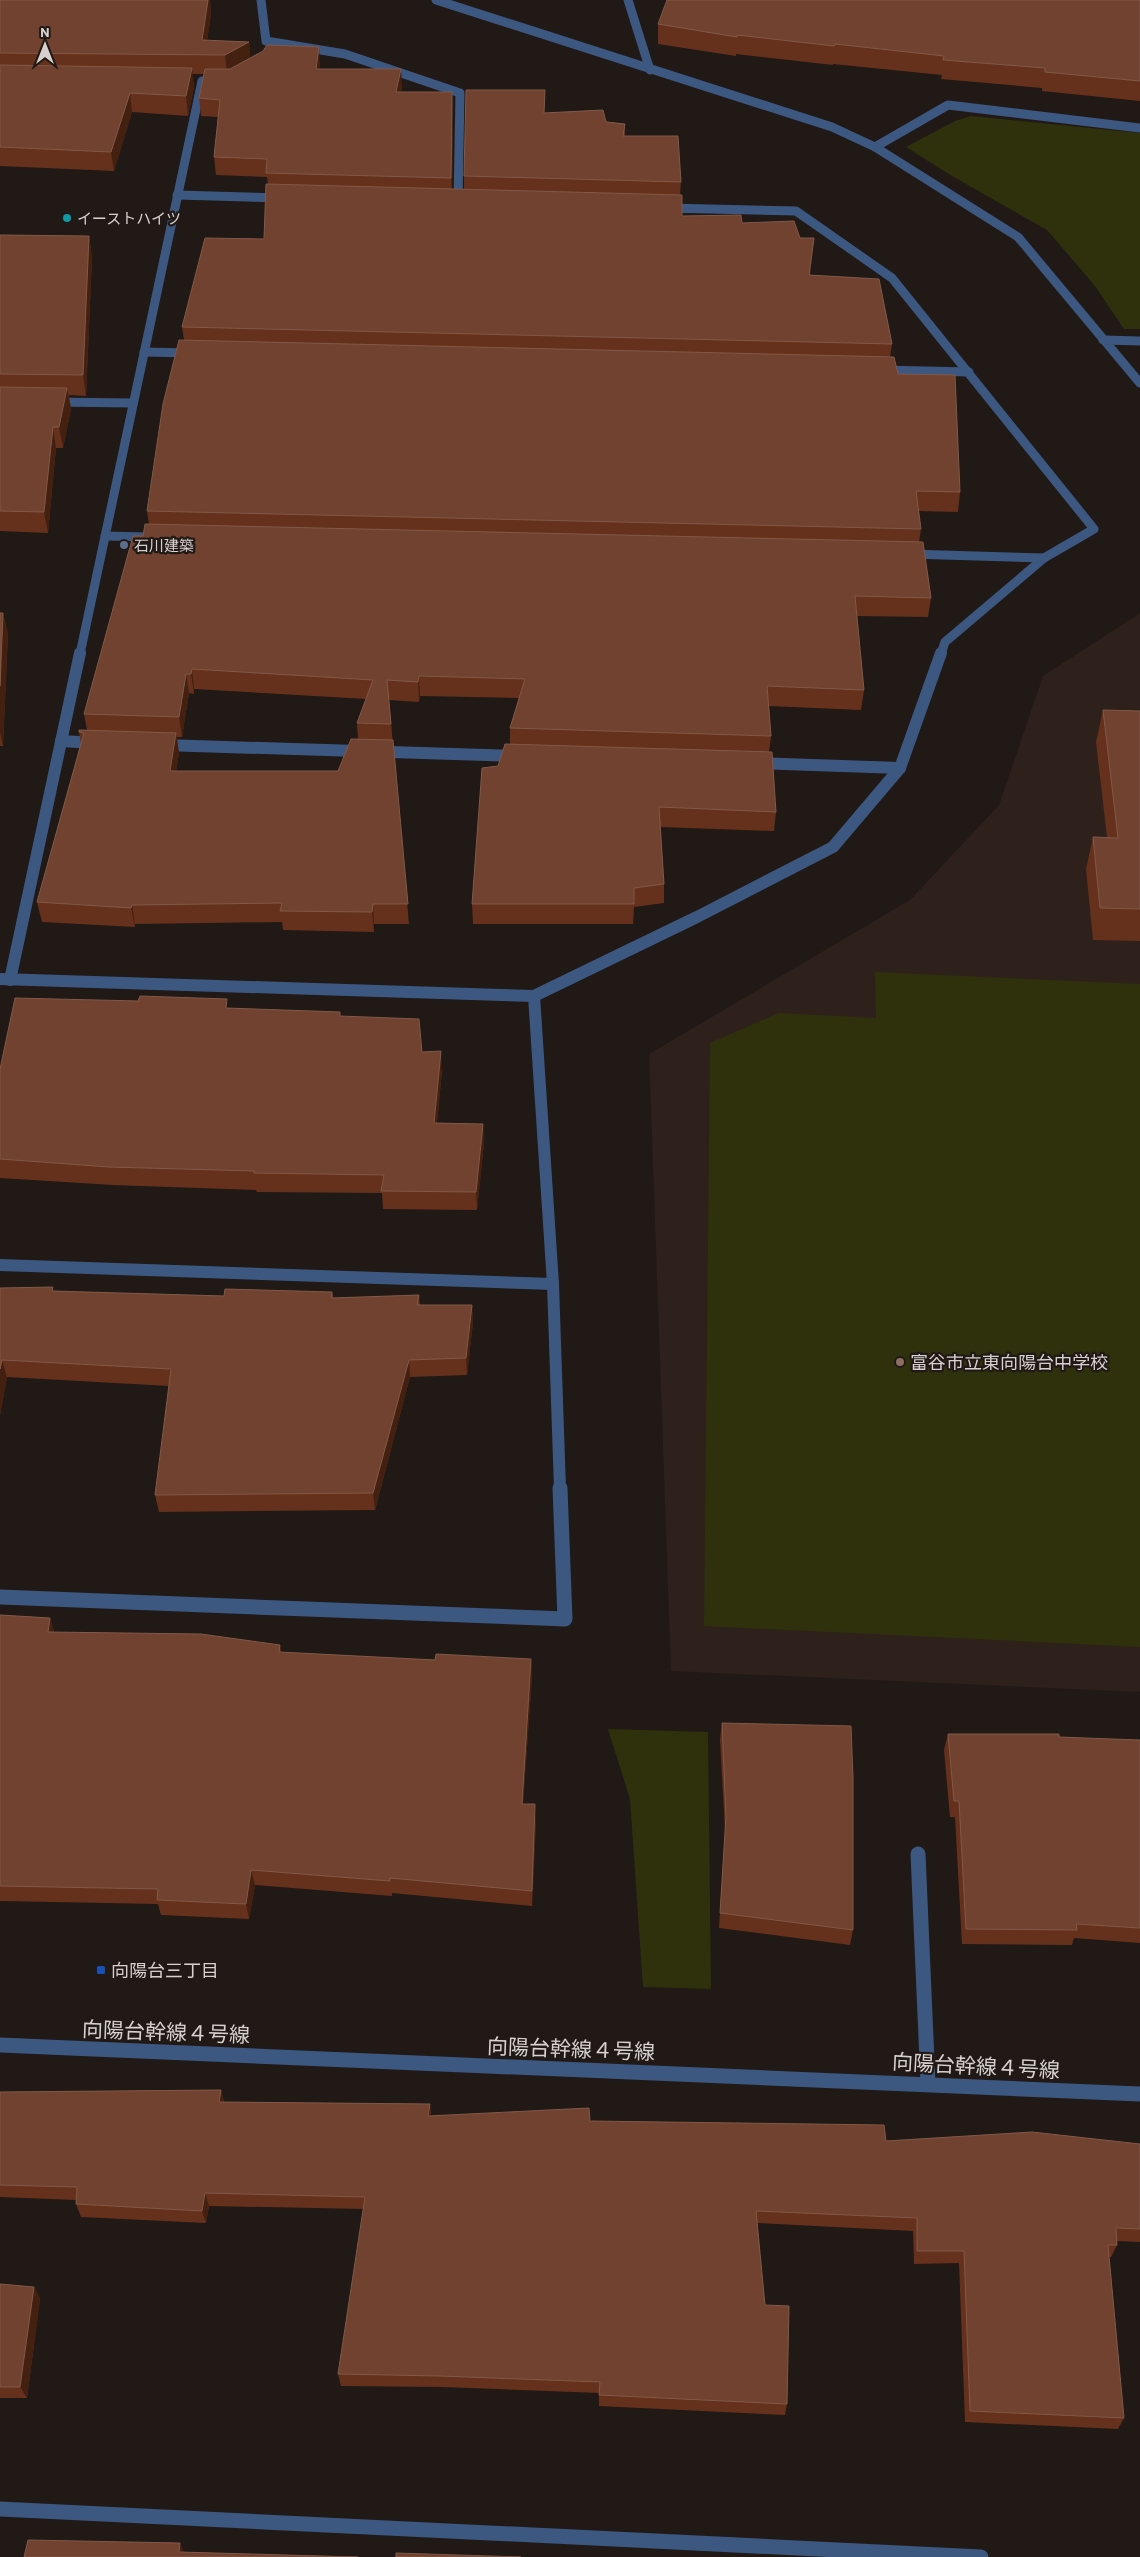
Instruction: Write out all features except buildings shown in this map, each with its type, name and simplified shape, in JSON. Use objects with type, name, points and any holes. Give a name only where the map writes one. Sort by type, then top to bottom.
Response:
[{"type":"street","points":[[261,0],[266,45],[345,54],[460,93],[458,202]]},
{"type":"street","points":[[436,0],[832,127],[876,147],[1018,237],[1140,382]]},
{"type":"street","points":[[628,0],[650,70]]},
{"type":"street","points":[[202,80],[61,741],[5,980],[534,996],[697,917],[833,847],[900,768],[946,642],[1044,558],[1094,529],[892,278],[796,211],[657,207]]},
{"type":"street","points":[[876,147],[948,105],[1140,128]]},
{"type":"street","points":[[177,195],[293,198]]},
{"type":"street","points":[[1103,340],[1140,341]]},
{"type":"street","points":[[144,352],[204,354]]},
{"type":"street","points":[[869,370],[969,372]]},
{"type":"street","points":[[38,401],[133,403]]},
{"type":"street","points":[[105,536],[165,537]]},
{"type":"street","points":[[894,554],[1044,558]]},
{"type":"street","points":[[61,741],[110,743]]},
{"type":"street","points":[[150,744],[530,756]]},
{"type":"street","points":[[740,763],[900,768]]},
{"type":"street","points":[[0,1597],[565,1619],[553,1284],[534,996]]},
{"type":"street","points":[[0,1264],[553,1284]]},
{"type":"street","points":[[918,1854],[928,2084]]},
{"type":"street","name":"向陽台幹線４号線","points":[[0,2046],[928,2084],[1140,2098]]},
{"type":"street","points":[[0,2509],[981,2557]]},
{"type":"shaded area","name":"富谷市立東向陽台中学校","points":[[1140,613],[1140,1692],[671,1671],[649,1054],[910,900],[999,805],[1043,676]]},
{"type":"green space","points":[[971,116],[1140,133],[1140,329],[1124,329],[1095,286],[1047,230],[952,176],[906,147],[955,121]]},
{"type":"green space","name":"富谷市立東向陽台中学校","points":[[875,972],[1140,984],[1140,1647],[704,1626],[710,1043],[779,1013],[876,1018]]},
{"type":"green space","points":[[608,1729],[708,1732],[711,1989],[643,1987],[630,1799]]},
{"type":"place","name":"イーストハイツ","points":[[67,218]]},
{"type":"place","name":"石川建築","points":[[124,545]]},
{"type":"place","name":"富谷市立東向陽台中学校","points":[[900,1362]]},
{"type":"place","name":"向陽台三丁目","points":[[101,1970]]}]
